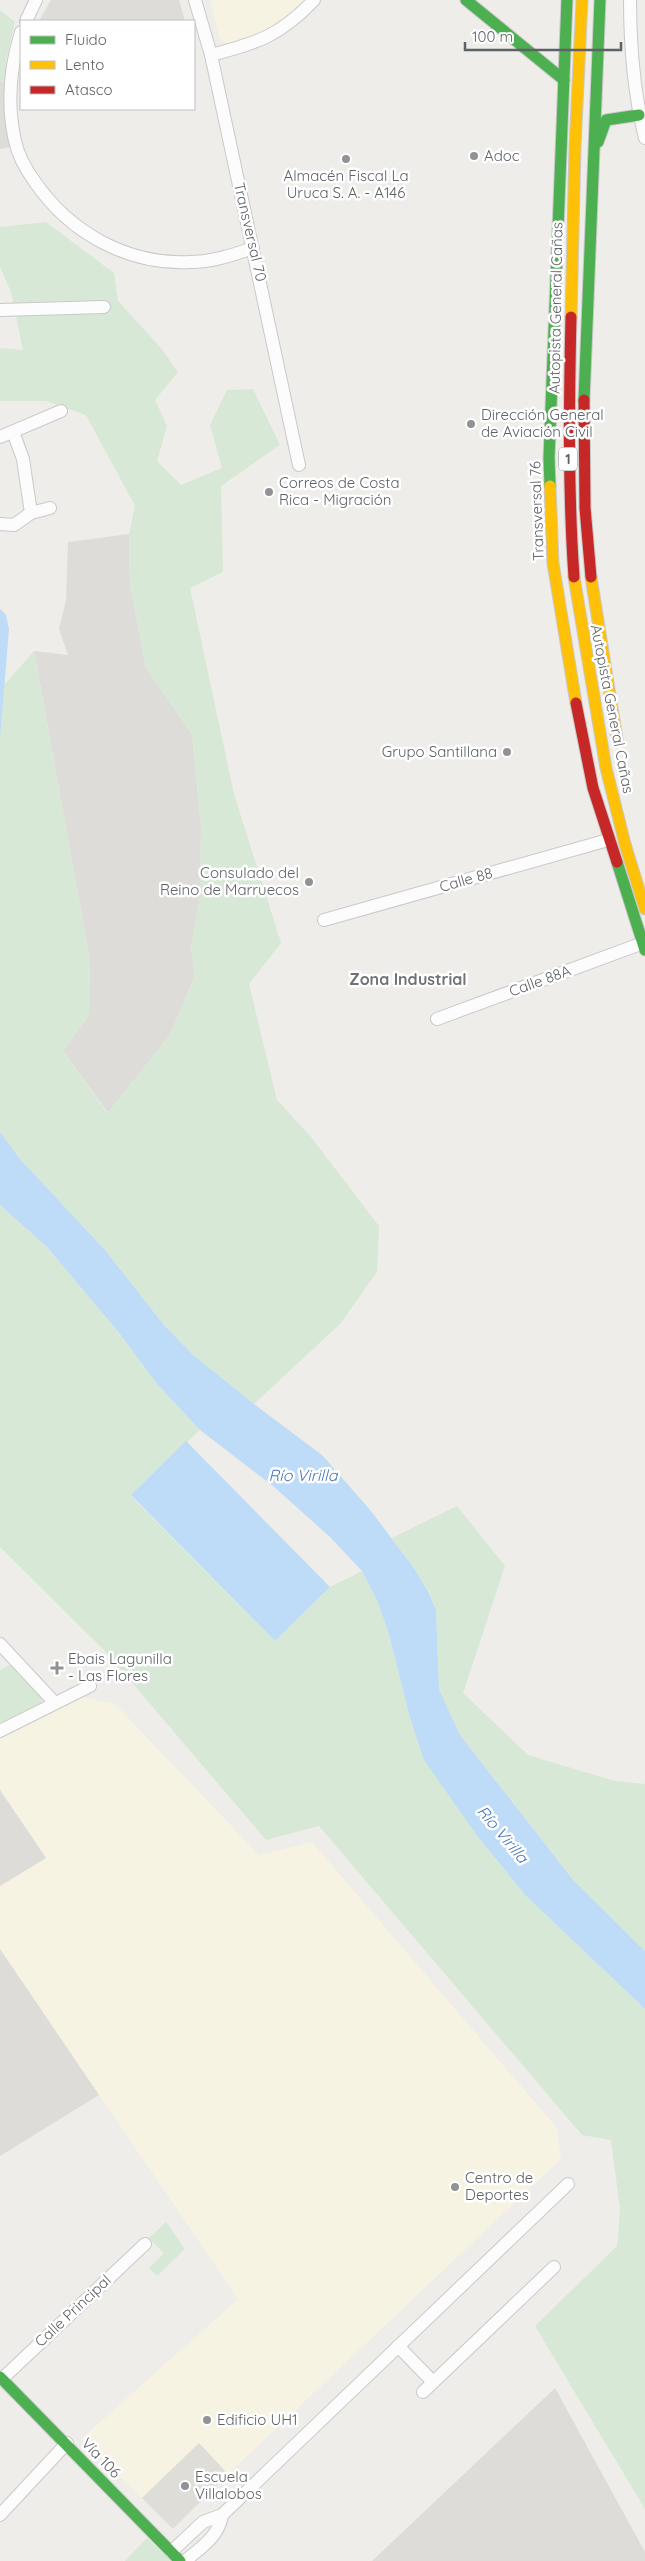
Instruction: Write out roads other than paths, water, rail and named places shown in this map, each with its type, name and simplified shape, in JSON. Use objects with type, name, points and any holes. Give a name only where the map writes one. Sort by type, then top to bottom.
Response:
[{"type":"main road","points":[[466,0],[564,80],[575,148]]},
{"type":"main road","name":"Transversal 76","points":[[567,0],[549,508],[566,653],[593,788],[608,840],[644,946]]},
{"type":"main road","name":"Autopista General Cañas","points":[[582,0],[575,148],[568,428],[569,504],[575,592],[606,768],[625,844],[645,909]]},
{"type":"main road","name":"Autopista General Cañas","points":[[600,0],[584,425],[585,508],[592,586],[619,755]]},
{"type":"main road","points":[[595,153],[606,120],[639,115]]},
{"type":"main road","name":"Vía 106","points":[[1,2378],[67,2443],[175,2557]]},
{"type":"street","points":[[26,20],[36,0]]},
{"type":"street","name":"Transversal 70","points":[[195,0],[211,55],[300,465]]},
{"type":"street","points":[[211,55],[253,44],[281,30],[314,0]]},
{"type":"street","points":[[630,0],[630,22],[639,115],[645,138]]},
{"type":"street","points":[[20,37],[11,80],[10,95],[15,143],[28,172],[47,199],[70,222],[96,240],[111,247],[158,261],[190,262],[222,258],[253,248]]},
{"type":"street","points":[[0,310],[104,307]]},
{"type":"street","points":[[0,437],[61,411]]},
{"type":"street","points":[[13,432],[23,459],[31,513]]},
{"type":"street","points":[[0,524],[14,525],[31,513],[50,508]]},
{"type":"street","name":"Calle 88","points":[[324,920],[608,840]]},
{"type":"street","name":"Calle 88A","points":[[437,1019],[644,946]]},
{"type":"street","points":[[0,1644],[55,1703]]},
{"type":"street","points":[[0,1731],[90,1686]]},
{"type":"street","points":[[175,2557],[203,2522],[222,2516],[568,2184]]},
{"type":"street","name":"Calle Principal","points":[[1,2378],[145,2244]]},
{"type":"street","points":[[423,2392],[554,2267]]},
{"type":"street","points":[[398,2346],[433,2382]]},
{"type":"street","points":[[0,2515],[67,2443]]},
{"type":"street","points":[[185,2561],[215,2535],[221,2524],[222,2516]]},
{"type":"water","points":[[0,609],[6,615],[9,629],[0,739]]},
{"type":"water","name":"Río Virilla","points":[[0,1132],[20,1159],[105,1250],[164,1325],[192,1354],[322,1455],[371,1511],[413,1567],[428,1591],[436,1610],[439,1689],[460,1735],[573,1880],[645,1951],[645,2009],[526,1896],[478,1837],[424,1760],[409,1714],[388,1631],[378,1603],[362,1571],[330,1537],[273,1486],[200,1430],[157,1384],[120,1334],[47,1247],[0,1205]]},
{"type":"water","points":[[186,1441],[330,1587],[275,1641],[131,1495]]},
{"type":"place","name":"Adoc","points":[[474,156]]},
{"type":"place","name":"Almacén Fiscal La Uruca S. A. - A146","points":[[346,159]]},
{"type":"place","name":"Dirección General de Aviación Civil","points":[[471,424]]},
{"type":"place","name":"Correos de Costa Rica - Migración","points":[[269,492]]},
{"type":"place","name":"Grupo Santillana","points":[[507,752]]},
{"type":"place","name":"Consulado del Reino de Marruecos","points":[[309,882]]},
{"type":"place","name":"Ebais Lagunilla - Las Flores","points":[[57,1668]]},
{"type":"place","name":"Centro de Deportes","points":[[455,2187]]},
{"type":"place","name":"Edificio UH1","points":[[207,2420]]},
{"type":"place","name":"Escuela Villalobos","points":[[185,2486]]},
{"type":"district","name":"Zona Industrial","points":[[408,979]]}]
